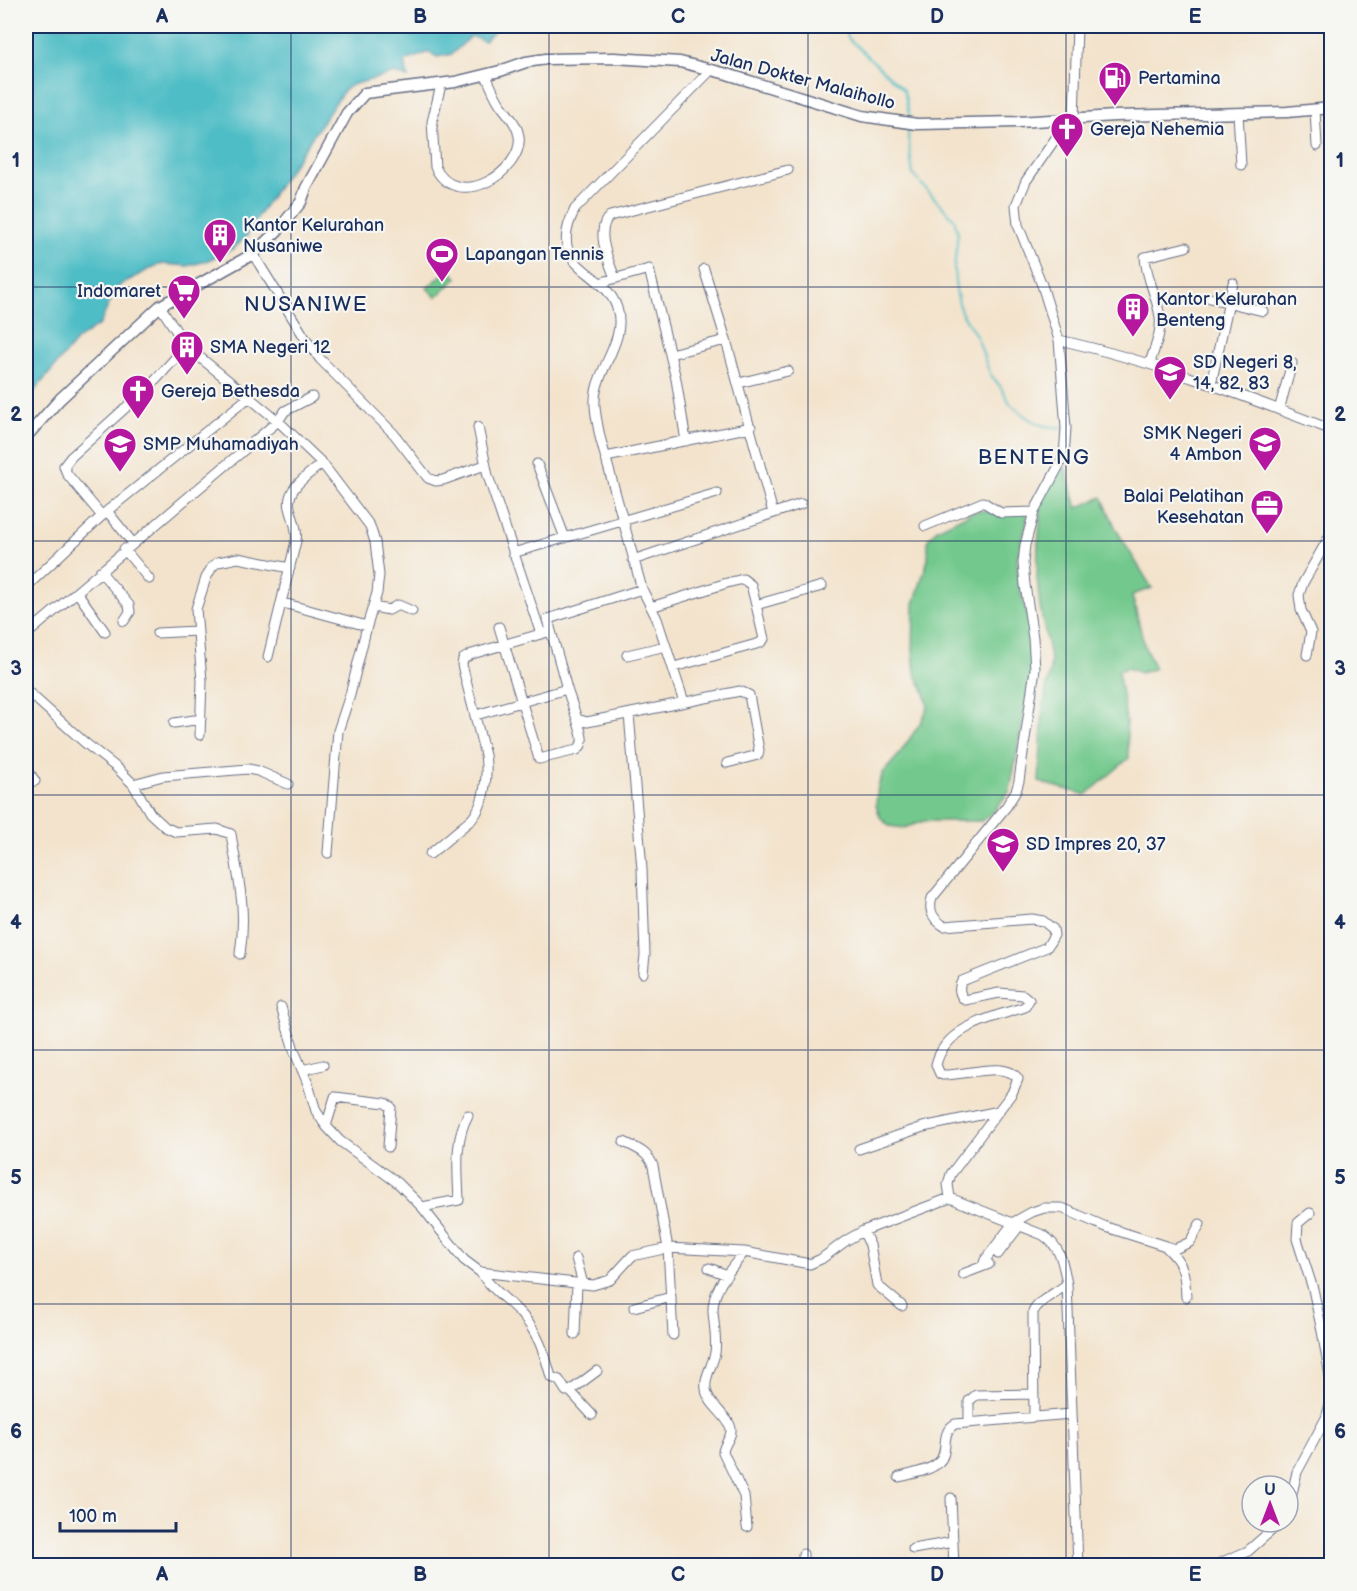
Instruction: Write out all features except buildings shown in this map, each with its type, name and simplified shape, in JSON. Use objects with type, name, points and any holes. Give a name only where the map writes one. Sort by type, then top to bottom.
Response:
[{"type":"main road","name":"Jalan Dokter Malaihollo","points":[[26,438],[60,399],[160,306],[254,254],[279,229],[301,202],[306,188],[347,113],[365,93],[441,85],[486,75],[526,62],[584,58],[657,59],[711,70],[850,113],[902,123],[1070,120],[1332,108]]},
{"type":"street","points":[[950,1198],[951,1174],[999,1111],[1017,1083],[1016,1075],[999,1069],[943,1075],[940,1074],[936,1062],[948,1043],[967,1028],[991,1017],[1025,1007],[1029,1000],[1023,995],[999,993],[965,1000],[960,994],[962,981],[1047,947],[1054,935],[1053,929],[1043,921],[1032,919],[944,926],[934,919],[930,907],[932,898],[1006,807],[1018,786],[1035,669],[1023,563],[1027,534],[1034,512],[1061,464],[1065,449],[1065,401],[1059,340],[1042,285],[1018,225],[1016,205],[1026,181],[1070,120],[1077,26]]},
{"type":"street","points":[[684,702],[674,667],[642,589],[597,425],[595,399],[597,387],[619,327],[615,303],[599,282],[577,265],[569,250],[566,231],[575,209],[711,70]]},
{"type":"street","points":[[441,85],[432,122],[435,167],[448,182],[458,186],[476,187],[492,180],[508,165],[519,147],[520,138],[514,123],[494,93],[486,75]]},
{"type":"street","points":[[1315,110],[1317,146]]},
{"type":"street","points":[[1238,113],[1241,165]]},
{"type":"street","points":[[615,278],[604,241],[604,220],[610,216],[788,170]]},
{"type":"street","points":[[1150,363],[1160,318],[1146,269],[1145,257],[1186,248]]},
{"type":"street","points":[[254,254],[320,359],[394,434],[428,478],[436,481],[443,480],[485,465]]},
{"type":"street","points":[[599,282],[649,269],[670,354],[686,441]]},
{"type":"street","points":[[704,269],[739,383],[773,513]]},
{"type":"street","points":[[1211,384],[1233,283]]},
{"type":"street","points":[[1210,298],[1263,311]]},
{"type":"street","points":[[160,306],[186,346],[278,421],[322,463],[363,515],[373,533],[379,584],[350,695],[338,731],[328,853]]},
{"type":"street","points":[[670,354],[726,340]]},
{"type":"street","points":[[1059,340],[1102,349],[1150,363],[1332,430]]},
{"type":"street","points":[[148,579],[128,546],[104,514],[68,474],[64,466],[71,457],[153,383],[186,346]]},
{"type":"street","points":[[1279,410],[1292,363]]},
{"type":"street","points":[[739,383],[788,371]]},
{"type":"street","points":[[26,635],[128,546],[278,421],[285,411],[312,397]]},
{"type":"street","points":[[26,587],[104,514],[248,398]]},
{"type":"street","points":[[478,427],[485,465],[513,553],[537,622],[546,633],[577,719],[583,741],[582,746],[577,750],[539,759],[499,627]]},
{"type":"street","points":[[606,457],[751,427]]},
{"type":"street","points":[[268,657],[283,603],[297,535],[289,506],[291,492],[322,463]]},
{"type":"street","points":[[537,464],[565,538]]},
{"type":"street","points":[[513,553],[717,493]]},
{"type":"street","points":[[926,526],[983,502],[987,502],[1001,513],[1034,512]]},
{"type":"street","points":[[633,560],[801,504]]},
{"type":"street","points":[[1307,655],[1311,632],[1301,610],[1299,596],[1303,583],[1332,532]]},
{"type":"street","points":[[200,735],[202,681],[196,609],[200,591],[212,567],[218,562],[238,558],[290,568]]},
{"type":"street","points":[[100,571],[129,605],[130,612],[124,621]]},
{"type":"street","points":[[651,607],[727,582],[743,579],[750,585],[764,637],[762,642],[674,667]]},
{"type":"street","points":[[756,605],[822,586]]},
{"type":"street","points":[[537,622],[642,589]]},
{"type":"street","points":[[77,592],[105,632]]},
{"type":"street","points":[[283,603],[367,626]]},
{"type":"street","points":[[373,607],[389,610],[398,605],[412,611]]},
{"type":"street","points":[[546,633],[548,619]]},
{"type":"street","points":[[157,633],[197,631]]},
{"type":"street","points":[[430,854],[464,828],[477,813],[487,764],[483,740],[462,665],[463,659],[472,654],[546,633]]},
{"type":"street","points":[[627,655],[666,646]]},
{"type":"street","points":[[476,716],[567,689]]},
{"type":"street","points":[[26,690],[117,768],[133,784],[150,813],[165,827],[176,832],[217,829],[231,834],[243,898],[244,924],[240,954]]},
{"type":"street","points":[[577,719],[587,722],[745,691],[749,695],[758,755],[728,763]]},
{"type":"street","points":[[629,714],[642,869],[645,955],[643,973]]},
{"type":"street","points":[[174,723],[201,718]]},
{"type":"street","points":[[26,768],[36,781]]},
{"type":"street","points":[[133,784],[163,776],[248,769],[288,784]]},
{"type":"street","points":[[281,1007],[316,1111],[326,1126],[340,1141],[398,1183],[422,1207],[456,1252],[480,1272],[490,1286],[525,1318],[538,1340],[552,1377],[559,1380],[566,1391],[570,1391],[592,1415]]},
{"type":"street","points":[[302,1070],[323,1065]]},
{"type":"street","points":[[326,1126],[335,1097],[385,1102],[391,1107],[388,1148]]},
{"type":"street","points":[[859,1149],[923,1127],[999,1111]]},
{"type":"street","points":[[422,1207],[459,1200],[459,1146],[462,1126],[468,1115]]},
{"type":"street","points":[[624,1142],[643,1152],[652,1161],[668,1248],[674,1335]]},
{"type":"street","points":[[480,1272],[593,1285],[605,1283],[632,1256],[668,1248],[744,1252],[810,1264],[863,1231],[950,1198],[1018,1222],[1043,1235],[1055,1245],[1063,1259],[1067,1284],[1078,1566]]},
{"type":"street","points":[[963,1274],[983,1266],[985,1260],[1018,1222],[1032,1212],[1044,1208],[1062,1208],[1106,1227],[1175,1249],[1190,1242],[1200,1224]]},
{"type":"street","points":[[1310,1213],[1299,1223],[1297,1239],[1313,1289],[1332,1387]]},
{"type":"street","points":[[863,1231],[870,1245],[877,1285],[902,1306]]},
{"type":"street","points":[[1166,1247],[1182,1264],[1186,1297]]},
{"type":"street","points":[[744,1252],[717,1290],[713,1300],[716,1351],[706,1380],[706,1389],[709,1401],[730,1427],[731,1434],[724,1445],[723,1452],[744,1496],[747,1527]]},
{"type":"street","points":[[575,1334],[580,1283],[576,1258]]},
{"type":"street","points":[[709,1268],[727,1275]]},
{"type":"street","points":[[1034,1417],[1033,1312],[1039,1302],[1067,1284]]},
{"type":"street","points":[[634,1307],[671,1297]]},
{"type":"street","points":[[570,1391],[597,1371]]},
{"type":"street","points":[[969,1422],[969,1401],[976,1395],[1034,1394]]},
{"type":"street","points":[[1297,1474],[1326,1418],[1332,1398]]},
{"type":"street","points":[[899,1477],[938,1464],[943,1458],[949,1428],[955,1424],[1071,1414]]},
{"type":"street","points":[[951,1498],[954,1566]]},
{"type":"street","points":[[1213,1566],[1248,1551],[1267,1534]]},
{"type":"street","points":[[913,1549],[953,1542]]},
{"type":"street","points":[[803,1554],[803,1566]]},
{"type":"green space","name":"Lapangan Tennis","points":[[449,269],[457,278],[436,297],[427,288]]},
{"type":"green space","points":[[1064,464],[1077,508],[1102,497],[1117,531],[1152,588],[1132,595],[1145,648],[1155,668],[1141,673],[1127,668],[1118,671],[1125,712],[1129,758],[1086,795],[1039,782],[1043,708],[1051,663],[1040,607],[1037,578],[1038,544],[1042,500]]},
{"type":"green space","points":[[1028,510],[1026,527],[1017,557],[1019,585],[1032,634],[1032,671],[1010,791],[992,813],[982,821],[924,821],[904,828],[889,826],[880,817],[876,805],[878,786],[883,773],[898,756],[921,722],[928,707],[925,693],[915,673],[913,650],[914,604],[928,559],[928,539],[937,529],[974,511]]},
{"type":"water","points":[[26,26],[501,26],[484,41],[471,36],[452,54],[437,57],[429,52],[405,61],[408,78],[395,73],[345,89],[246,237],[234,248],[206,261],[188,266],[164,264],[155,266],[120,285],[100,324],[77,340],[26,401]]},
{"type":"waterway","points":[[841,26],[849,39],[904,90],[910,119]]},
{"type":"waterway","points":[[909,127],[908,137],[913,175],[954,219],[958,233],[954,269],[961,312],[977,337],[990,374],[1011,405],[1029,419],[1044,426],[1064,428]]},
{"type":"place","name":"Pertamina","points":[[1115,107]]},
{"type":"place","name":"Gereja Nehemia","points":[[1067,158]]},
{"type":"place","name":"Kantor Kelurahan Nusaniwe","points":[[220,264]]},
{"type":"place","name":"Lapangan Tennis","points":[[442,283]]},
{"type":"place","name":"Indomaret","points":[[184,320]]},
{"type":"place","name":"Kantor Kelurahan Benteng","points":[[1133,338]]},
{"type":"place","name":"SMA Negeri 12","points":[[187,376]]},
{"type":"place","name":"SD Negeri 8, 14, 82, 83","points":[[1170,401]]},
{"type":"place","name":"Gereja Bethesda","points":[[138,420]]},
{"type":"place","name":"SMK Negeri 4 Ambon","points":[[1265,472]]},
{"type":"place","name":"SMP Muhamadiyah","points":[[120,473]]},
{"type":"place","name":"Balai Pelatihan Kesehatan","points":[[1267,535]]},
{"type":"place","name":"SD Impres 20, 37","points":[[1003,873]]},
{"type":"district","name":"NUSANIWE","points":[[306,304]]},
{"type":"district","name":"BENTENG","points":[[1034,457]]}]
